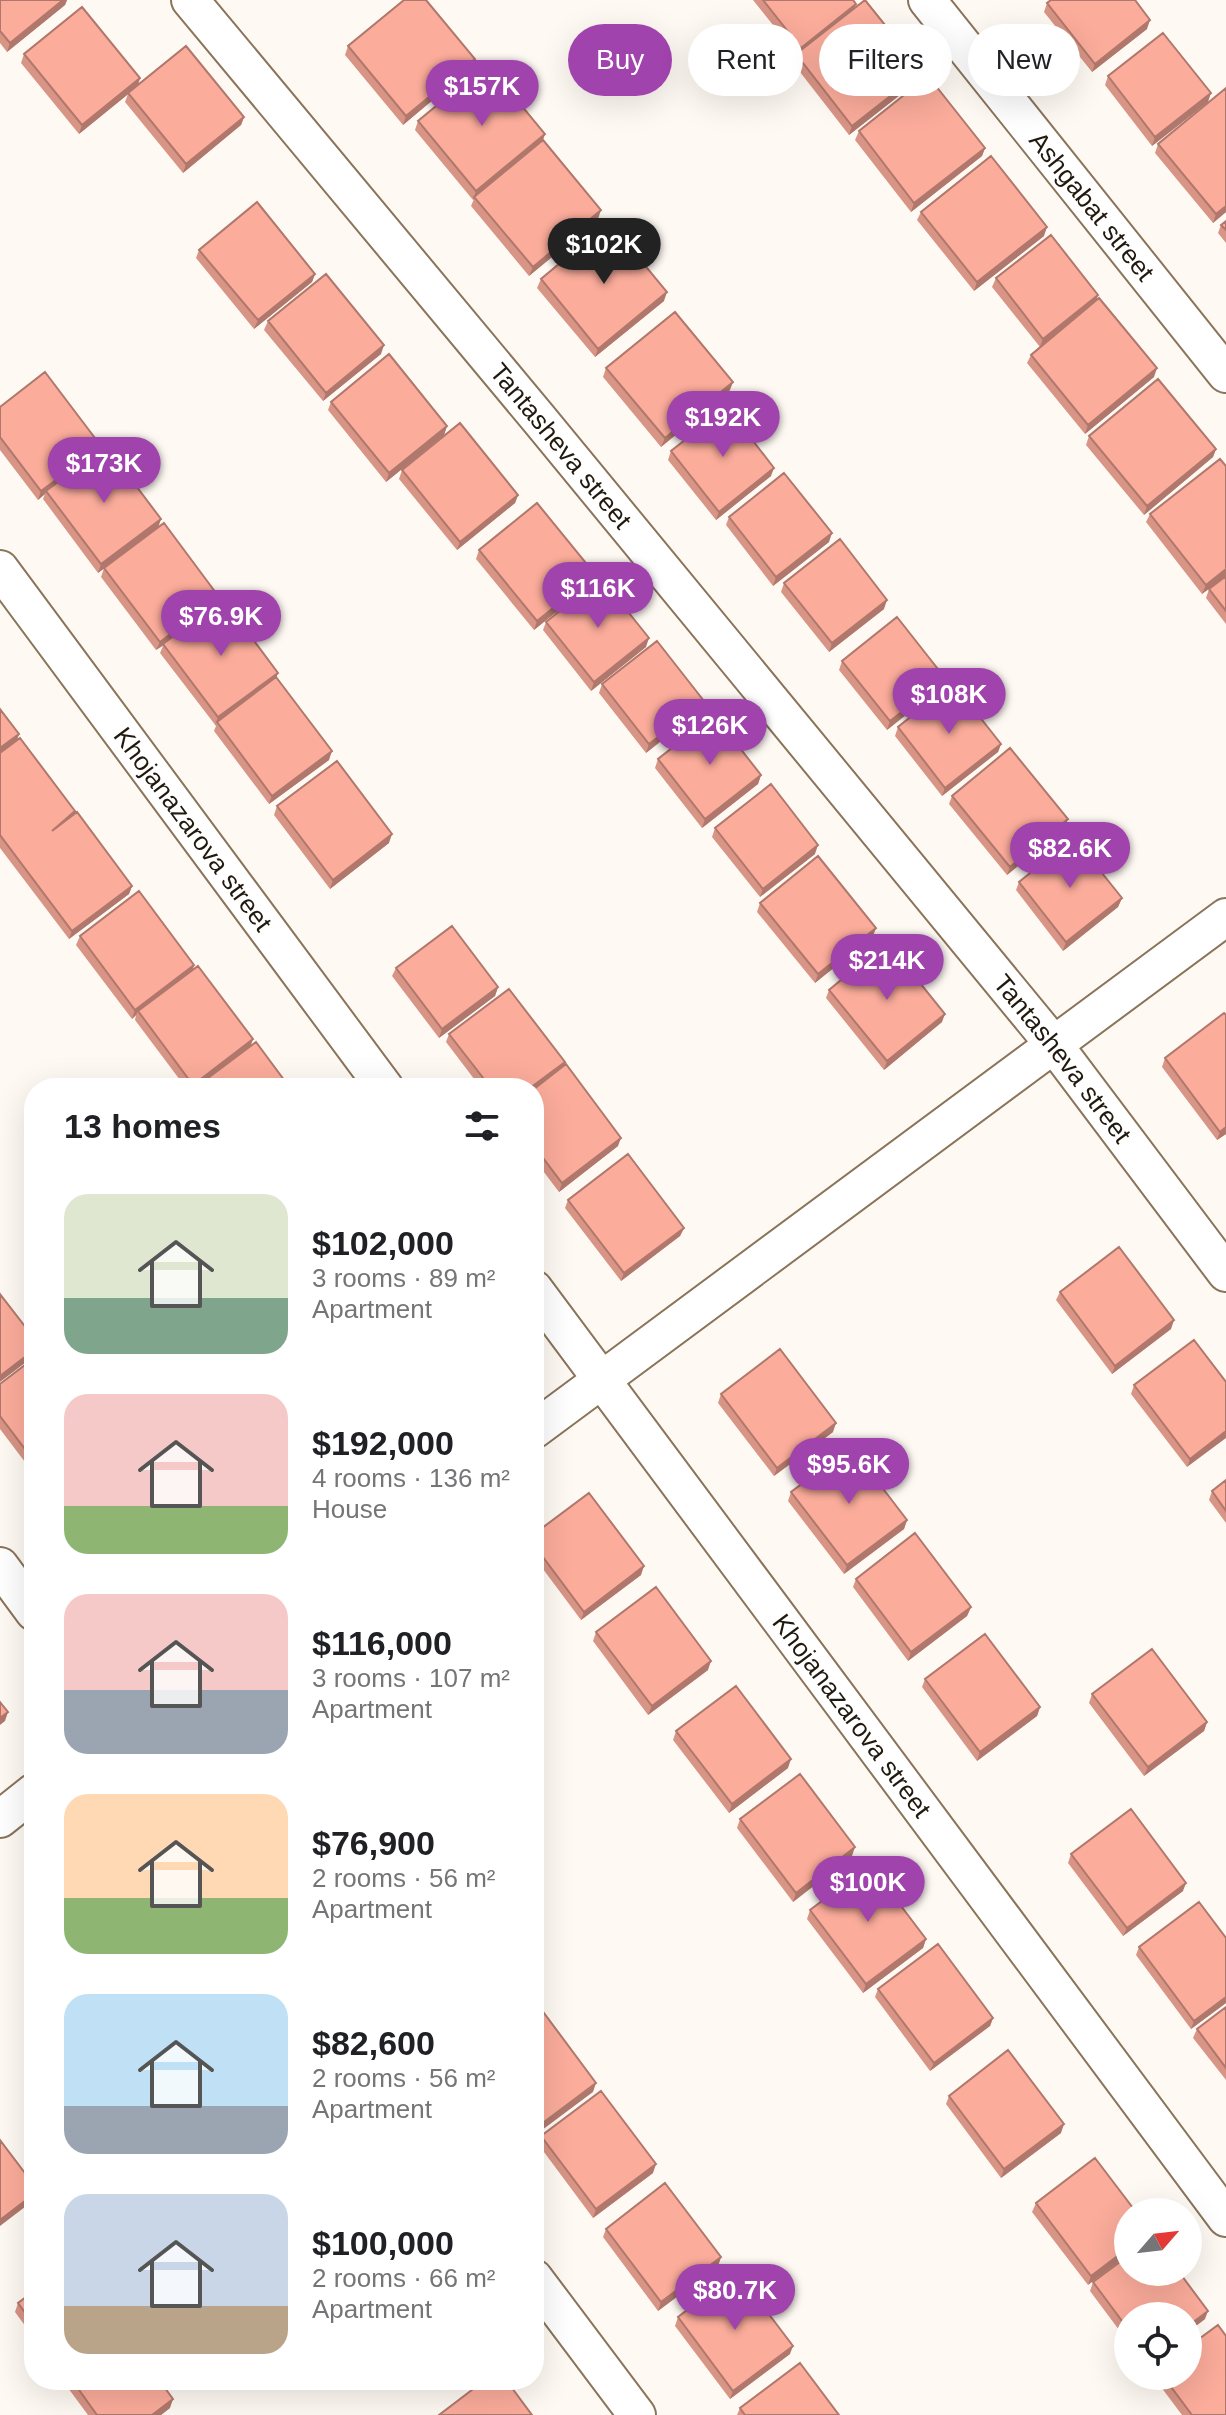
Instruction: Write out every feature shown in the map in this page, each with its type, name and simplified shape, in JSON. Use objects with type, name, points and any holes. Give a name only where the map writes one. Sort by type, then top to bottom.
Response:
[{"type":"street","name":"Tantasheva street","points":[[190,0],[1055,1046],[1226,1273]]},
{"type":"street","name":"Ashgabat street","points":[[927,0],[1226,374]]},
{"type":"street","name":"Khojanazarova street","points":[[0,569],[378,1078]]},
{"type":"street","points":[[544,1423],[1226,917]]},
{"type":"street","name":"Khojanazarova street","points":[[544,1303],[1226,2218]]},
{"type":"street","points":[[0,1566],[24,1598]]},
{"type":"street","points":[[0,1819],[24,1800]]},
{"type":"street","points":[[544,2291],[637,2415]]},
{"type":"building","points":[[0,0],[63,0],[10,43],[0,31]]},
{"type":"building","points":[[404,0],[426,0],[475,59],[406,116],[348,46]]},
{"type":"building","points":[[763,0],[853,0],[856,4],[831,24],[819,24],[819,34],[803,46],[803,24],[782,24]]},
{"type":"building","points":[[865,0],[884,24],[834,24]]},
{"type":"building","points":[[1051,0],[1135,0],[1150,20],[1095,64],[1080,45],[1080,24],[1064,24],[1047,3]]},
{"type":"building","points":[[82,7],[140,78],[82,125],[24,54]]},
{"type":"building","points":[[1163,33],[1211,93],[1155,137],[1108,76]]},
{"type":"building","points":[[819,36],[819,84],[803,63],[803,49]]},
{"type":"building","points":[[186,46],[244,117],[186,164],[128,93]]},
{"type":"building","points":[[487,64],[545,134],[476,191],[418,121]]},
{"type":"building","points":[[1226,88],[1226,206],[1216,214],[1158,144]]},
{"type":"building","points":[[829,96],[890,96],[852,126]]},
{"type":"building","points":[[903,96],[944,96],[985,148],[914,203],[859,131]]},
{"type":"building","points":[[543,140],[601,210],[533,267],[474,197]]},
{"type":"building","points":[[991,156],[1047,227],[977,282],[921,212]]},
{"type":"building","points":[[257,202],[315,274],[258,320],[199,250]]},
{"type":"building","points":[[609,222],[667,292],[598,349],[541,279]]},
{"type":"building","points":[[1051,235],[1098,295],[1043,339],[996,278]]},
{"type":"building","points":[[326,274],[384,345],[326,393],[268,321]]},
{"type":"building","points":[[1099,298],[1157,368],[1088,425],[1031,355]]},
{"type":"building","points":[[675,312],[733,382],[665,438],[606,368]]},
{"type":"building","points":[[389,354],[447,426],[389,473],[331,402]]},
{"type":"building","points":[[45,372],[101,446],[41,491],[0,437],[0,407]]},
{"type":"building","points":[[1158,379],[1216,449],[1147,506],[1089,436]]},
{"type":"building","points":[[727,407],[774,468],[719,512],[671,451]]},
{"type":"building","points":[[460,423],[518,495],[460,542],[402,470]]},
{"type":"building","points":[[106,446],[161,519],[101,564],[46,491]]},
{"type":"building","points":[[1220,459],[1226,466],[1226,569],[1206,585],[1150,514]]},
{"type":"building","points":[[784,473],[832,533],[776,577],[729,517]]},
{"type":"building","points":[[537,503],[595,574],[537,621],[479,550]]},
{"type":"building","points":[[164,523],[219,597],[160,642],[104,568]]},
{"type":"building","points":[[840,539],[887,600],[832,643],[784,583]]},
{"type":"building","points":[[1226,576],[1226,611],[1209,589]]},
{"type":"building","points":[[601,578],[649,638],[594,682],[546,622]]},
{"type":"building","points":[[223,599],[278,673],[218,717],[163,644]]},
{"type":"building","points":[[897,617],[945,678],[890,721],[842,661]]},
{"type":"building","points":[[657,641],[704,701],[649,744],[602,684]]},
{"type":"building","points":[[276,677],[332,751],[272,796],[217,722]]},
{"type":"building","points":[[953,683],[1001,744],[945,788],[898,727]]},
{"type":"building","points":[[0,709],[19,734],[0,748]]},
{"type":"building","points":[[714,715],[761,775],[705,819],[658,759]]},
{"type":"building","points":[[20,738],[75,811],[52,831],[77,812],[132,886],[72,931],[0,835],[0,753]]},
{"type":"building","points":[[1010,748],[1068,819],[1010,867],[952,796]]},
{"type":"building","points":[[337,761],[392,834],[333,880],[277,806]]},
{"type":"building","points":[[771,784],[818,845],[763,889],[715,828]]},
{"type":"building","points":[[1074,838],[1122,898],[1066,942],[1019,882]]},
{"type":"building","points":[[818,856],[876,928],[818,974],[760,903]]},
{"type":"building","points":[[139,891],[194,965],[135,1010],[80,936]]},
{"type":"building","points":[[452,926],[498,987],[442,1029],[396,968]]},
{"type":"building","points":[[887,942],[945,1014],[887,1061],[829,990]]},
{"type":"building","points":[[198,966],[253,1039],[202,1078],[188,1078],[138,1011]]},
{"type":"building","points":[[509,989],[565,1062],[543,1078],[483,1078],[449,1034]]},
{"type":"building","points":[[1224,1013],[1226,1127],[1220,1132],[1165,1058]]},
{"type":"building","points":[[256,1042],[283,1078],[208,1078]]},
{"type":"building","points":[[566,1064],[621,1138],[562,1183],[544,1159],[544,1081]]},
{"type":"building","points":[[628,1154],[684,1228],[624,1273],[568,1200]]},
{"type":"building","points":[[1119,1247],[1174,1320],[1115,1366],[1060,1292]]},
{"type":"building","points":[[0,1294],[24,1325],[24,1358],[0,1376]]},
{"type":"building","points":[[1194,1340],[1226,1382],[1226,1431],[1190,1459],[1134,1385]]},
{"type":"building","points":[[780,1349],[836,1423],[777,1468],[721,1394]]},
{"type":"building","points":[[24,1366],[24,1448],[0,1416],[0,1384]]},
{"type":"building","points":[[851,1447],[907,1520],[847,1565],[791,1492]]},
{"type":"building","points":[[1226,1480],[1226,1511],[1212,1491]]},
{"type":"building","points":[[589,1493],[644,1566],[584,1612],[544,1558],[544,1527]]},
{"type":"building","points":[[915,1533],[971,1607],[911,1652],[856,1579]]},
{"type":"building","points":[[656,1587],[711,1661],[652,1706],[596,1632]]},
{"type":"building","points":[[985,1634],[1040,1707],[980,1752],[925,1679]]},
{"type":"building","points":[[1152,1649],[1207,1722],[1148,1767],[1092,1694]]},
{"type":"building","points":[[736,1686],[791,1759],[732,1804],[676,1731]]},
{"type":"building","points":[[0,1702],[8,1712],[0,1718]]},
{"type":"building","points":[[800,1774],[855,1847],[796,1893],[740,1819]]},
{"type":"building","points":[[1131,1809],[1186,1883],[1127,1928],[1071,1854]]},
{"type":"building","points":[[870,1865],[926,1939],[866,1984],[810,1910]]},
{"type":"building","points":[[1199,1902],[1226,1938],[1226,1997],[1194,2021],[1139,1947]]},
{"type":"building","points":[[938,1944],[993,2018],[934,2063],[878,1989]]},
{"type":"building","points":[[1226,2007],[1226,2068],[1197,2029]]},
{"type":"building","points":[[544,2013],[596,2083],[544,2122]]},
{"type":"building","points":[[1008,2050],[1064,2124],[1004,2169],[949,2096]]},
{"type":"building","points":[[601,2091],[656,2164],[596,2209],[544,2140],[544,2134]]},
{"type":"building","points":[[0,2140],[24,2172],[24,2202],[0,2220]]},
{"type":"building","points":[[1095,2158],[1125,2198],[1114,2198],[1114,2259],[1091,2276],[1036,2203]]},
{"type":"building","points":[[665,2183],[721,2257],[661,2302],[606,2229]]},
{"type":"building","points":[[1114,2266],[1114,2286],[1189,2286],[1201,2302],[1114,2302],[1114,2310],[1093,2282]]},
{"type":"building","points":[[737,2272],[793,2346],[733,2391],[678,2317]]},
{"type":"building","points":[[1218,2325],[1226,2336],[1226,2415],[1192,2415],[1173,2390],[1202,2390],[1202,2337]]},
{"type":"building","points":[[800,2363],[839,2415],[745,2415],[740,2408]]},
{"type":"building","points":[[79,2390],[166,2390],[173,2399],[152,2415],[97,2415]]},
{"type":"building","points":[[472,2390],[513,2390],[532,2415],[439,2415]]}]
